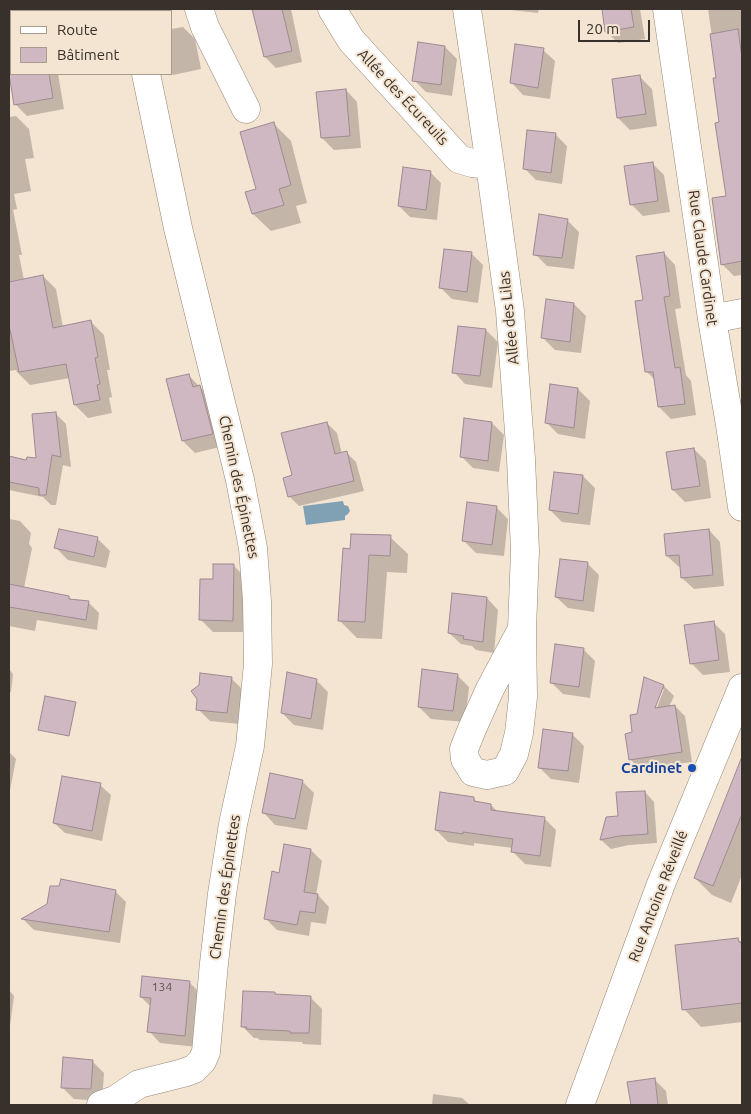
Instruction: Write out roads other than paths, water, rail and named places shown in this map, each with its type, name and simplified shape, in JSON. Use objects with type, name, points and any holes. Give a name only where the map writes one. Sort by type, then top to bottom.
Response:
[{"type":"street","points":[[199,9],[205,27],[246,109]]},
{"type":"street","name":"Allée des Écureuils","points":[[332,9],[351,40],[459,158],[490,164]]},
{"type":"street","name":"Allée des Lilas","points":[[468,9],[510,311],[521,459],[525,551],[522,630]]},
{"type":"street","name":"Rue Claude Cardinet","points":[[667,9],[712,319],[742,507]]},
{"type":"street","name":"Chemin des Épinettes","points":[[101,1105],[115,1100],[138,1084],[194,1069],[202,1061],[206,1052],[222,894],[233,824],[250,746],[258,664],[257,601],[252,538],[240,480],[178,228],[146,75]]},
{"type":"street","points":[[712,319],[742,313]]},
{"type":"street","name":"Rue Antoine Réveillé","points":[[580,1105],[661,884],[742,688]]},
{"type":"water","points":[[343,501],[350,511],[345,516],[345,520],[306,525],[303,506]]},
{"type":"place","name":"Cardinet","points":[[692,768]]}]
